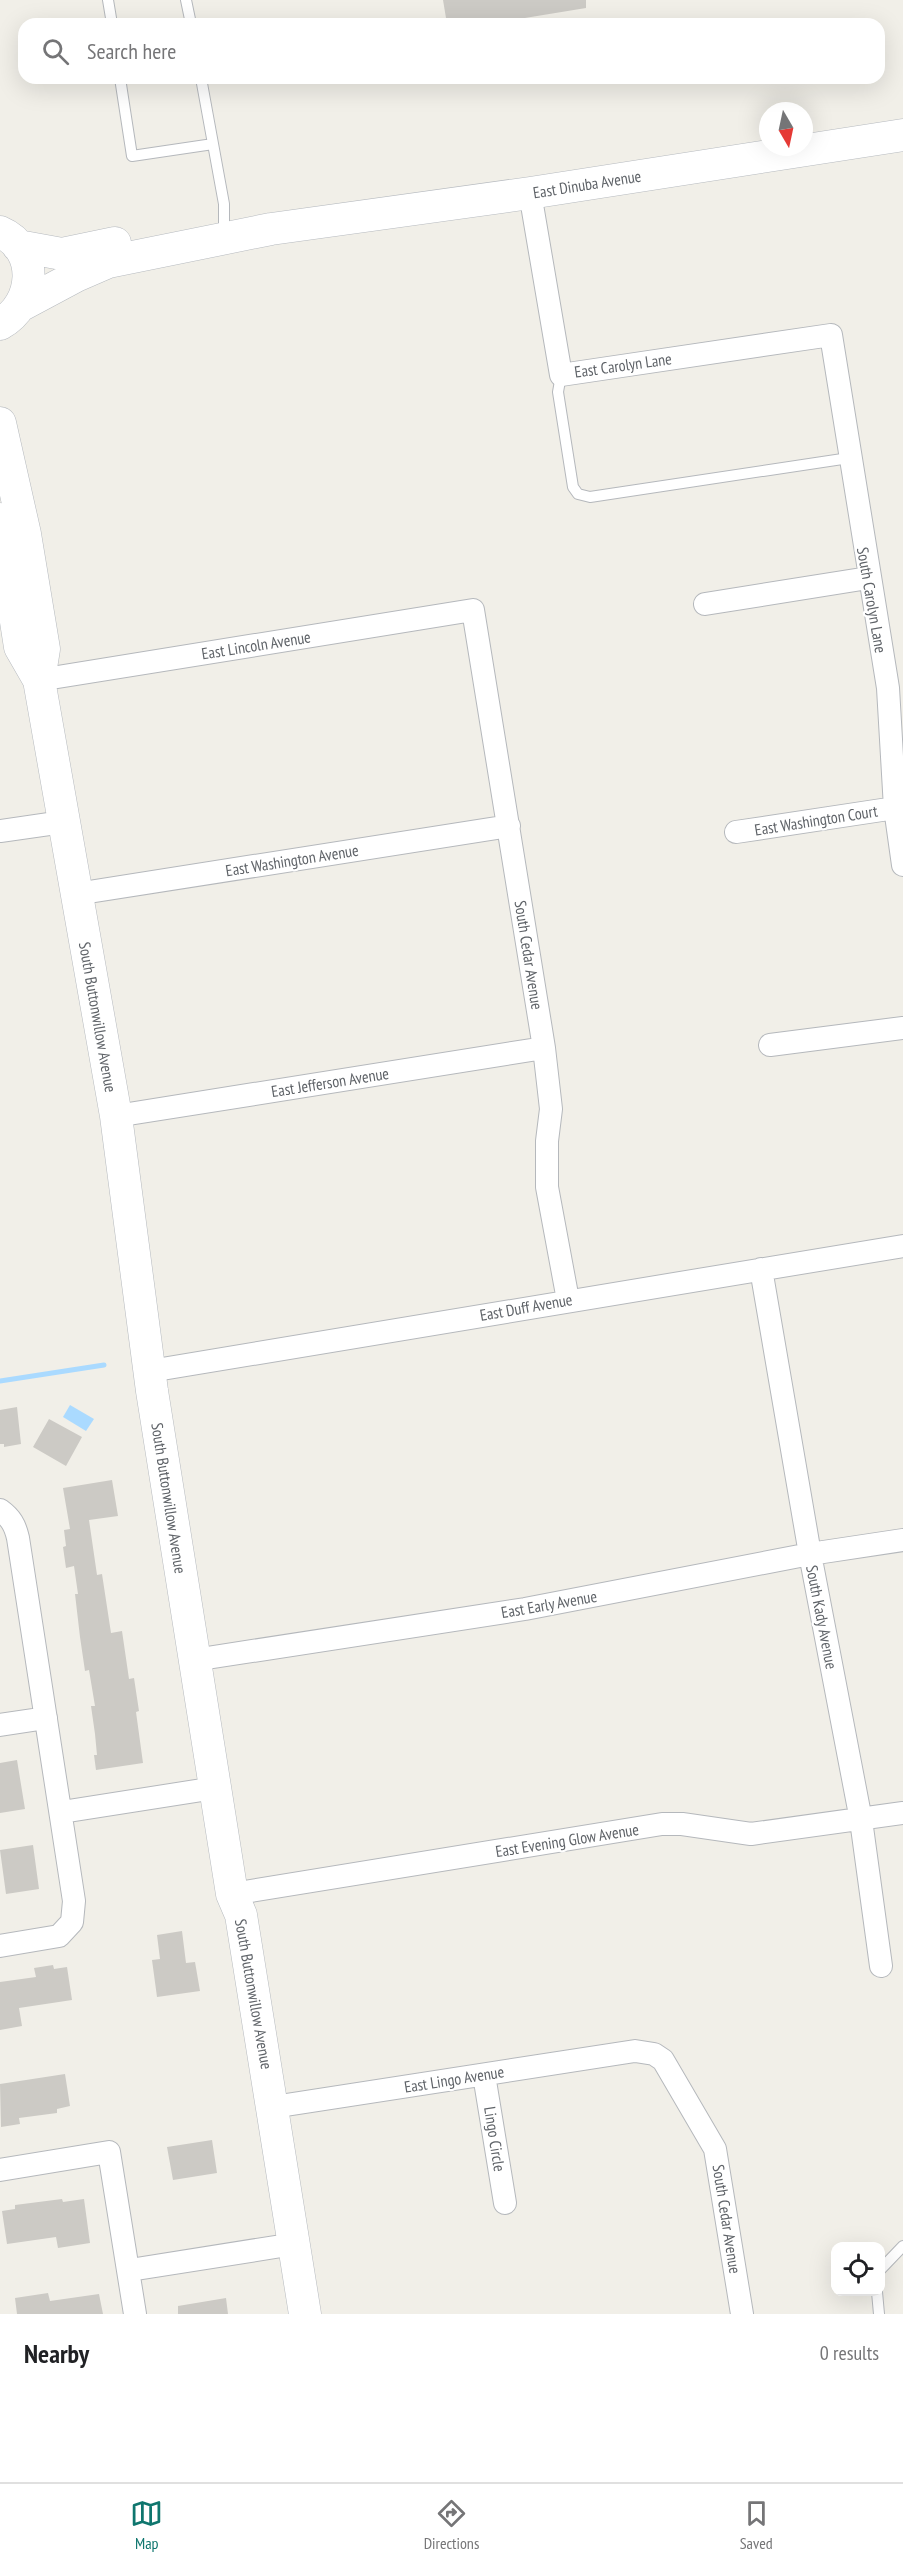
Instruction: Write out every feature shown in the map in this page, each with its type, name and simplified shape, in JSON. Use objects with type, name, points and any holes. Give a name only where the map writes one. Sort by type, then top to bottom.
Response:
[{"type":"street","name":"East Dinuba Avenue","points":[[6,321],[78,275],[108,262],[271,229],[530,193],[903,135]]},
{"type":"street","name":"East Carolyn Lane","points":[[530,193],[561,375],[831,335]]},
{"type":"street","name":"East Dinuba Avenue","points":[[9,239],[63,254],[124,241],[271,229]]},
{"type":"street","points":[[6,321],[26,295],[29,275],[23,253],[9,239]]},
{"type":"street","name":"South Carolyn Lane","points":[[831,335],[868,578],[888,688],[895,808],[903,866]]},
{"type":"street","name":"South Buttonwillow Avenue","points":[[0,423],[25,534],[44,649],[39,680],[116,1116],[150,1371],[194,1660],[232,1894],[242,1915],[304,2314]]},
{"type":"street","name":"South Buttonwillow Avenue","points":[[0,519],[20,647],[39,680]]},
{"type":"street","points":[[705,604],[868,578]]},
{"type":"street","name":"East Lincoln Avenue","points":[[39,680],[473,610]]},
{"type":"street","name":"South Cedar Avenue","points":[[473,610],[544,1048],[551,1109],[547,1141],[548,1187],[568,1300]]},
{"type":"street","name":"East Washington Court","points":[[736,832],[895,808]]},
{"type":"street","points":[[0,831],[63,822]]},
{"type":"street","name":"East Washington Avenue","points":[[76,894],[509,826]]},
{"type":"street","points":[[770,1045],[903,1028]]},
{"type":"street","name":"East Jefferson Avenue","points":[[116,1116],[544,1048]]},
{"type":"street","name":"East Duff Avenue","points":[[150,1371],[903,1246]]},
{"type":"street","name":"South Kady Avenue","points":[[761,1269],[810,1554],[861,1820],[881,1966]]},
{"type":"street","points":[[0,1510],[9,1516],[15,1525],[18,1538],[62,1812],[75,1913],[72,1922],[59,1936],[0,1946]]},
{"type":"street","name":"East Early Avenue","points":[[194,1660],[525,1609],[810,1554],[903,1540]]},
{"type":"street","points":[[0,1725],[46,1718]]},
{"type":"street","points":[[62,1812],[215,1788]]},
{"type":"street","name":"East Evening Glow Avenue","points":[[232,1894],[662,1824],[705,1826],[751,1834],[903,1813]]},
{"type":"street","name":"South Cedar Avenue","points":[[635,2051],[654,2054],[663,2060],[715,2149],[742,2314]]},
{"type":"street","name":"East Lingo Avenue","points":[[273,2107],[635,2051]]},
{"type":"street","name":"Lingo Circle","points":[[484,2075],[505,2203]]},
{"type":"street","points":[[0,2170],[109,2152],[130,2270],[135,2314]]},
{"type":"street","points":[[130,2270],[294,2244]]},
{"type":"lane","points":[[108,0],[111,18]]},
{"type":"lane","points":[[186,0],[190,18]]},
{"type":"lane","points":[[121,84],[132,156],[213,144]]},
{"type":"lane","points":[[202,84],[224,204],[224,232]]},
{"type":"lane","points":[[561,375],[558,392],[573,486],[578,494],[590,497],[849,458]]},
{"type":"lane","points":[[885,2265],[903,2246]]},
{"type":"lane","points":[[877,2296],[879,2314]]},
{"type":"water","points":[[70,1405],[94,1419],[86,1431],[63,1417]]},
{"type":"building","points":[[443,0],[586,0],[586,8],[525,18],[446,18]]},
{"type":"building","points":[[17,1407],[21,1444],[4,1447],[4,1444],[0,1444],[0,1410]]},
{"type":"building","points":[[49,1419],[82,1437],[66,1466],[33,1447]]},
{"type":"building","points":[[112,1480],[118,1516],[89,1520],[97,1575],[102,1574],[111,1633],[122,1631],[129,1679],[134,1678],[143,1763],[96,1770],[94,1755],[97,1755],[91,1706],[95,1706],[89,1670],[85,1671],[75,1594],[78,1594],[74,1566],[66,1568],[63,1547],[66,1546],[64,1530],[70,1529],[63,1488]]},
{"type":"building","points":[[17,1760],[25,1809],[0,1813],[0,1763]]},
{"type":"building","points":[[33,1845],[39,1889],[6,1894],[0,1850]]},
{"type":"building","points":[[182,1931],[186,1963],[195,1962],[200,1991],[157,1997],[152,1960],[160,1959],[157,1935]]},
{"type":"building","points":[[53,1965],[54,1969],[67,1967],[72,2000],[19,2008],[22,2026],[0,2030],[0,1982],[36,1977],[34,1968]]},
{"type":"building","points":[[65,2074],[70,2106],[57,2109],[57,2113],[19,2118],[20,2124],[1,2127],[0,2084]]},
{"type":"building","points":[[212,2140],[217,2173],[173,2180],[167,2147]]},
{"type":"building","points":[[62,2199],[63,2202],[84,2199],[90,2243],[58,2248],[56,2237],[7,2244],[2,2211],[15,2209],[15,2205]]},
{"type":"building","points":[[48,2293],[50,2301],[99,2294],[103,2314],[17,2314],[15,2298]]},
{"type":"building","points":[[226,2298],[228,2314],[178,2314],[178,2306]]},
{"type":"waterway","points":[[0,1381],[104,1365]]}]
